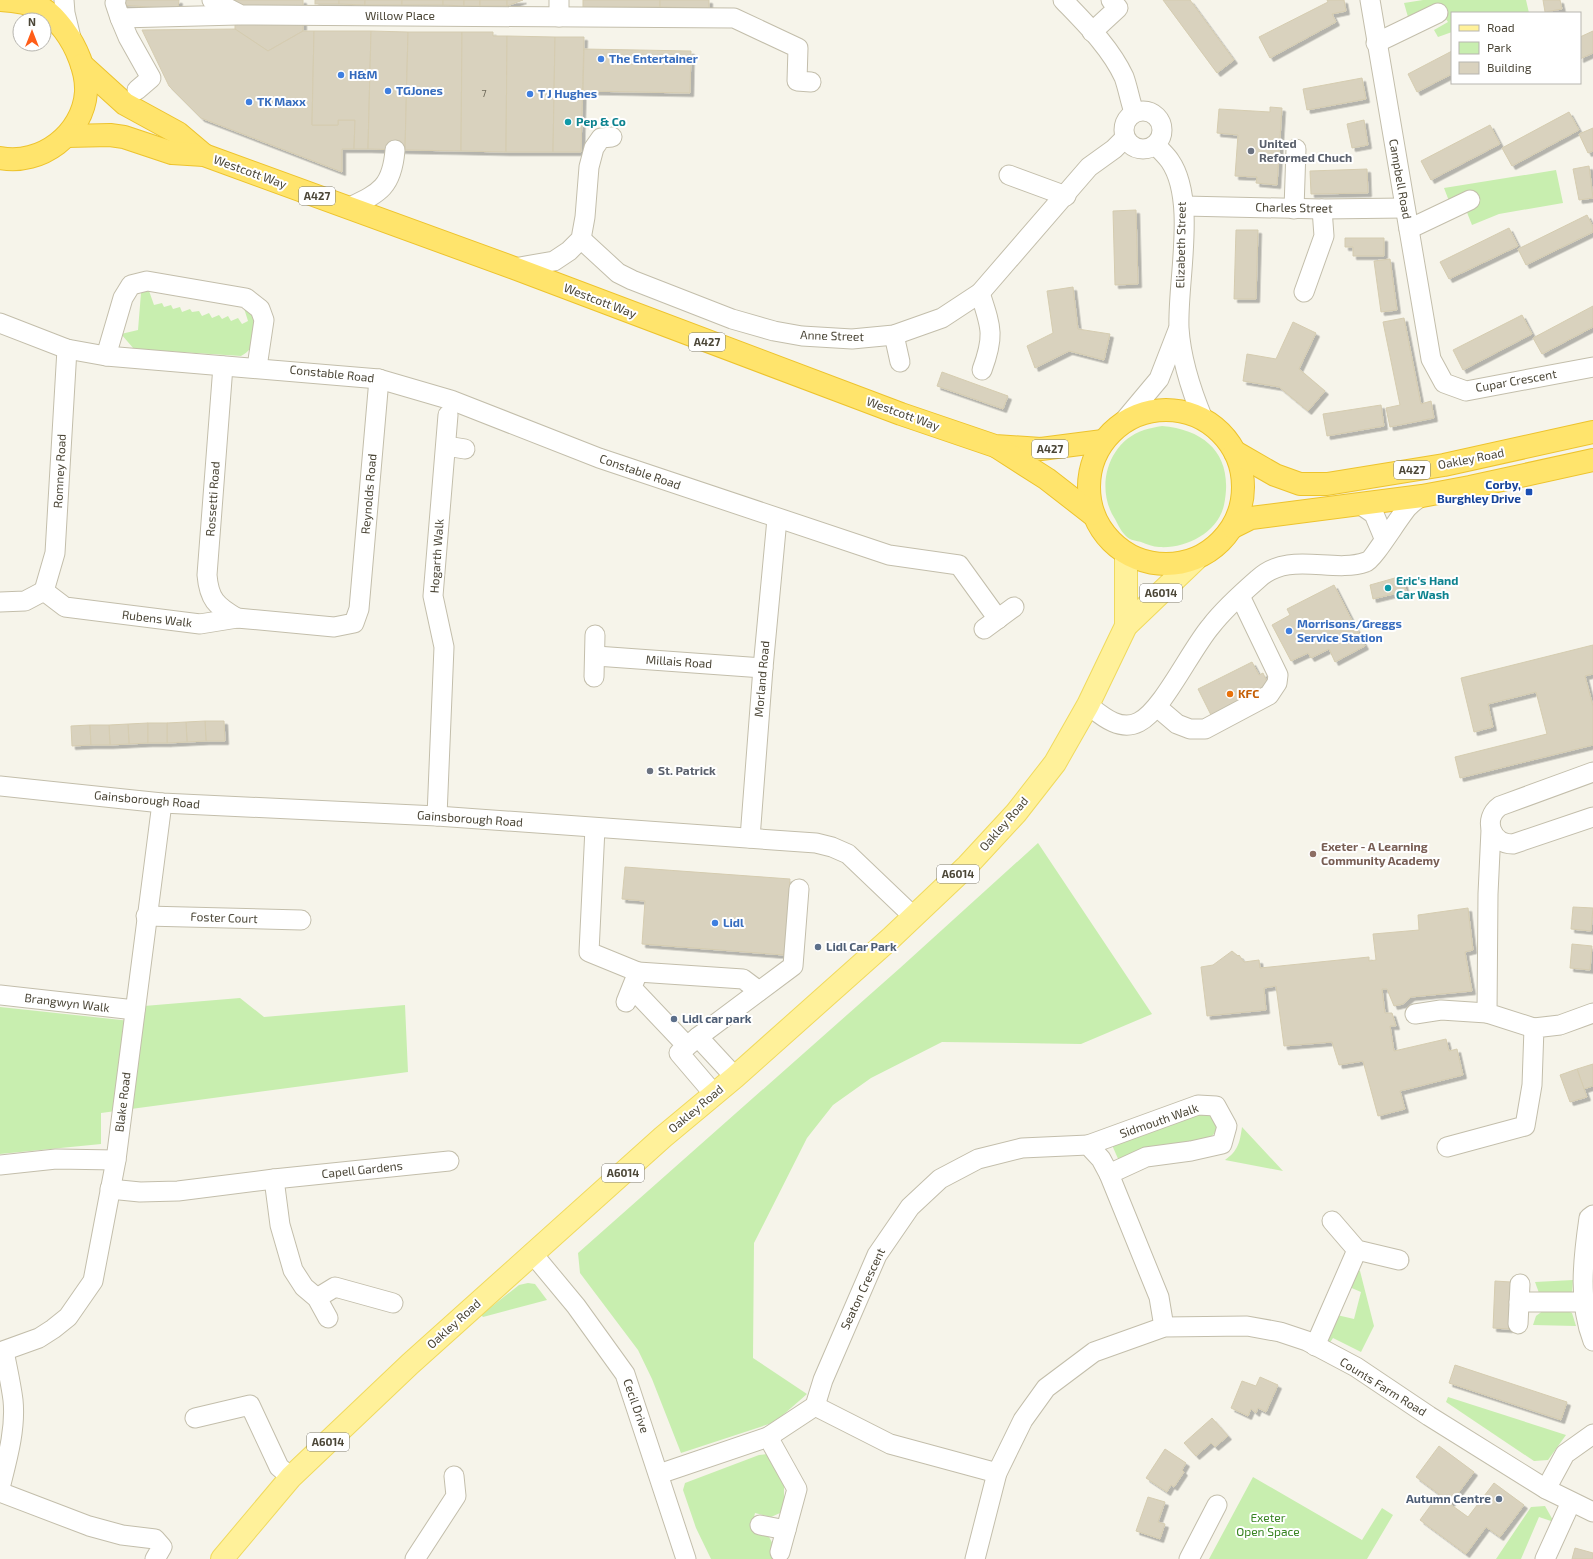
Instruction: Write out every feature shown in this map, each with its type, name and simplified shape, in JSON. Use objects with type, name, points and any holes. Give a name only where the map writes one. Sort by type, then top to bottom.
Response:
[{"type":"highway","points":[[0,0],[23,2],[40,8],[57,20],[72,41],[82,65],[86,91],[83,106],[77,120],[67,136],[41,154],[4,163]]},
{"type":"highway","name":"Westcott Way","points":[[82,65],[125,104],[178,133],[204,155]]},
{"type":"highway","name":"Westcott Way","points":[[67,136],[110,135],[124,137],[172,153],[204,155],[514,268],[887,409],[995,446],[1047,479],[1092,514]]},
{"type":"highway","points":[[1174,410],[1203,419],[1224,436],[1235,452],[1243,478],[1242,505],[1233,527],[1215,547],[1196,559],[1170,565],[1143,562],[1126,555],[1106,538],[1092,514],[1089,495],[1090,477],[1095,455],[1103,441],[1123,422],[1147,412],[1174,410]]},
{"type":"highway","name":"Oakley Road","points":[[1235,452],[1275,475],[1300,484],[1328,484],[1451,463],[1593,432]]},
{"type":"highway","name":"Westcott Way","points":[[995,446],[1040,450],[1103,441]]},
{"type":"highway","name":"A427","points":[[1233,527],[1251,518],[1422,496],[1593,460]]},
{"type":"main road","name":"A6014","points":[[1126,555],[1126,626]]},
{"type":"main road","name":"A6014","points":[[1126,626],[1196,559]]},
{"type":"main road","name":"Oakley Road","points":[[222,1559],[291,1477],[426,1349],[663,1137],[735,1077],[914,917],[967,866],[1016,813],[1055,763],[1088,705],[1126,626]]},
{"type":"street","points":[[64,0],[65,13],[72,41]]},
{"type":"street","points":[[116,0],[115,3],[128,37],[151,78],[137,90]]},
{"type":"street","name":"Willow Place","points":[[212,0],[242,15]]},
{"type":"street","points":[[1063,0],[1115,60],[1124,78],[1134,112]]},
{"type":"street","points":[[1092,32],[1118,8],[1111,0]]},
{"type":"street","name":"Campbell Road","points":[[1370,0],[1430,359]]},
{"type":"street","name":"Willow Place","points":[[120,18],[559,8],[734,18],[798,48],[807,74]]},
{"type":"street","points":[[1376,42],[1438,13]]},
{"type":"street","points":[[1145,111],[1156,116],[1161,123],[1162,131],[1156,145],[1142,150],[1129,144],[1125,138],[1124,124],[1134,112],[1145,111]]},
{"type":"street","points":[[514,268],[554,261],[569,251],[581,239],[585,217],[589,167],[594,148],[601,138],[612,137]]},
{"type":"street","name":"Anne Street","points":[[581,239],[618,273],[632,280],[732,319],[774,332],[852,340],[894,335],[942,318],[980,293],[1066,196],[1089,167],[1114,149],[1125,138]]},
{"type":"street","name":"Elizabeth Street","points":[[1156,145],[1170,162],[1178,180],[1184,206],[1179,328],[1187,376],[1203,419]]},
{"type":"street","points":[[1294,209],[1296,148]]},
{"type":"street","points":[[348,208],[374,195],[387,183],[393,166],[395,150]]},
{"type":"street","points":[[1009,175],[1066,196]]},
{"type":"street","points":[[1409,229],[1470,200]]},
{"type":"street","name":"Charles Street","points":[[1184,206],[1294,209],[1405,208]]},
{"type":"street","points":[[1304,292],[1324,236],[1322,209]]},
{"type":"street","points":[[106,356],[123,298],[131,285],[148,281],[246,298],[260,309],[264,320],[257,367]]},
{"type":"street","points":[[980,293],[988,320],[991,337],[982,370]]},
{"type":"street","name":"Constable Road","points":[[0,323],[67,349],[106,356],[223,366],[257,367],[379,379],[451,400],[599,458],[777,519],[889,555],[958,565],[991,624],[1014,606]]},
{"type":"street","name":"Elizabeth Street","points":[[1123,422],[1159,379],[1179,328]]},
{"type":"street","points":[[894,335],[900,362]]},
{"type":"street","name":"Romney Road","points":[[44,592],[55,553],[67,349]]},
{"type":"street","name":"Cupar Crescent","points":[[1430,359],[1444,383],[1466,391],[1593,367]]},
{"type":"street","name":"Rossetti Road","points":[[223,366],[207,575],[209,591],[215,600],[222,610],[237,618]]},
{"type":"street","name":"Reynolds Road","points":[[359,609],[379,379]]},
{"type":"street","name":"Hogarth Walk","points":[[437,816],[444,647],[433,596],[448,415]]},
{"type":"street","points":[[446,446],[465,449]]},
{"type":"street","points":[[1088,705],[1110,721],[1124,725],[1138,723],[1153,713],[1211,626],[1259,577],[1277,567],[1295,564],[1344,564],[1367,562],[1379,548],[1384,538],[1408,506],[1422,496]]},
{"type":"street","points":[[1361,505],[1374,514],[1384,538]]},
{"type":"street","name":"Morland Road","points":[[750,838],[763,668],[777,519]]},
{"type":"street","points":[[0,602],[25,601],[44,592]]},
{"type":"street","name":"Rubens Walk","points":[[44,592],[66,607],[200,624],[237,618],[334,627],[354,623],[359,609]]},
{"type":"street","points":[[1157,707],[1177,724],[1190,730],[1205,729],[1269,695],[1277,683],[1278,675],[1240,596]]},
{"type":"street","points":[[594,677],[596,656],[595,635]]},
{"type":"street","name":"Millais Road","points":[[596,656],[763,668]]},
{"type":"street","points":[[1487,1013],[1488,894],[1492,815],[1494,810],[1500,806],[1593,772]]},
{"type":"street","name":"Gainsborough Road","points":[[0,786],[162,803],[437,816],[816,843],[832,846],[848,854],[914,917]]},
{"type":"street","name":"Blake Road","points":[[2,1352],[39,1338],[53,1329],[68,1317],[86,1294],[93,1281],[116,1160],[146,916],[162,803]]},
{"type":"street","points":[[1491,830],[1493,835],[1498,840],[1506,844],[1513,844],[1593,817]]},
{"type":"street","points":[[595,828],[589,952],[632,988],[688,1045],[735,1077]]},
{"type":"street","points":[[688,1045],[793,966],[799,889]]},
{"type":"street","name":"Foster Court","points":[[146,916],[302,920]]},
{"type":"street","points":[[632,988],[743,979],[759,991]]},
{"type":"street","name":"Brangwyn Walk","points":[[0,995],[135,1010]]},
{"type":"street","points":[[1415,1014],[1441,1010],[1487,1013],[1534,1028],[1560,1024],[1593,1013]]},
{"type":"street","points":[[1447,1147],[1525,1126],[1532,1085],[1534,1028]]},
{"type":"street","points":[[688,1045],[714,1094]]},
{"type":"street","name":"Sidmouth Walk","points":[[1088,1145],[1198,1105],[1216,1106],[1227,1126],[1222,1144],[1191,1151],[1146,1157],[1109,1174]]},
{"type":"street","points":[[1088,1145],[1101,1158],[1109,1174],[1159,1298],[1164,1327]]},
{"type":"street","name":"Seaton Crescent","points":[[815,1406],[823,1380],[876,1255],[910,1207],[940,1179],[978,1159],[1022,1148],[1088,1145]]},
{"type":"street","points":[[0,1166],[56,1159],[116,1160]]},
{"type":"street","name":"Capell Gardens","points":[[110,1189],[140,1192],[178,1192],[274,1179],[449,1161]]},
{"type":"street","points":[[274,1179],[280,1225],[293,1270],[304,1287],[317,1298],[328,1318]]},
{"type":"street","points":[[1593,1215],[1589,1218],[1586,1237],[1583,1302],[1593,1341]]},
{"type":"street","points":[[1332,1221],[1357,1250],[1399,1260]]},
{"type":"street","points":[[1315,1346],[1357,1250]]},
{"type":"street","name":"Cecil Drive","points":[[532,1253],[576,1306],[626,1374],[686,1559]]},
{"type":"street","points":[[317,1298],[335,1287],[393,1303]]},
{"type":"street","points":[[1518,1324],[1519,1293],[1583,1302]]},
{"type":"street","name":"Counts Farm Road","points":[[975,1559],[997,1473],[1023,1420],[1046,1388],[1094,1352],[1164,1327],[1247,1326],[1280,1332],[1307,1341],[1356,1367],[1429,1416],[1546,1489],[1593,1512]]},
{"type":"street","points":[[0,1488],[10,1450],[13,1401],[2,1352]]},
{"type":"street","points":[[195,1418],[250,1405],[278,1467],[291,1477]]},
{"type":"street","points":[[659,1474],[768,1437],[815,1406],[890,1444],[997,1473]]},
{"type":"street","points":[[1546,1489],[1565,1454],[1593,1434]]},
{"type":"street","points":[[768,1437],[797,1489],[780,1552]]},
{"type":"street","points":[[415,1559],[456,1496],[454,1476]]},
{"type":"street","points":[[0,1492],[89,1526],[122,1535],[155,1539],[162,1547],[155,1559]]},
{"type":"street","points":[[1545,1559],[1571,1502]]},
{"type":"street","points":[[1189,1559],[1216,1505]]},
{"type":"street","points":[[760,1525],[786,1530]]},
{"type":"green space","points":[[1423,0],[1526,0],[1529,12],[1451,12],[1451,32],[1438,37],[1434,30],[1448,22],[1436,5],[1408,17],[1404,3]]},
{"type":"green space","points":[[1556,170],[1563,203],[1499,214],[1472,225],[1466,210],[1477,205],[1470,190],[1449,201],[1444,188]]},
{"type":"green space","points":[[135,287],[148,288],[154,305],[162,303],[164,307],[171,305],[173,309],[180,307],[182,312],[190,309],[192,312],[199,311],[202,316],[209,313],[212,318],[219,315],[222,319],[228,316],[231,321],[238,318],[242,324],[248,321],[243,305],[255,316],[255,334],[253,344],[241,356],[134,349],[121,334],[138,330],[141,293]]},
{"type":"green space","points":[[1162,426],[1192,433],[1204,440],[1214,449],[1221,460],[1225,473],[1226,488],[1221,515],[1215,524],[1208,531],[1189,542],[1169,547],[1154,546],[1132,540],[1127,537],[1120,529],[1109,507],[1106,494],[1108,468],[1113,456],[1121,445],[1131,436],[1144,430]]},
{"type":"green space","points":[[1038,843],[1152,1014],[1081,1044],[942,1042],[871,1078],[833,1105],[807,1138],[754,1243],[753,1358],[807,1394],[775,1422],[681,1453],[652,1379],[638,1350],[580,1273],[578,1253],[900,968]]},
{"type":"green space","points":[[240,998],[264,1017],[405,1005],[408,1072],[101,1113],[101,1144],[0,1154],[0,1007],[140,1022],[144,1006]]},
{"type":"green space","points":[[1199,1112],[1208,1114],[1218,1122],[1216,1130],[1212,1136],[1181,1148],[1119,1161],[1112,1145]]},
{"type":"green space","points":[[1242,1127],[1283,1171],[1225,1160],[1236,1150]]},
{"type":"green space","points":[[1357,1269],[1360,1271],[1374,1326],[1361,1352],[1333,1338],[1329,1344],[1328,1338],[1337,1315],[1354,1319],[1361,1292],[1347,1286]]},
{"type":"green space","points":[[1573,1280],[1572,1295],[1539,1293],[1535,1282]]},
{"type":"green space","points":[[528,1283],[535,1284],[547,1300],[483,1317],[481,1315],[519,1285]]},
{"type":"green space","points":[[1544,1310],[1567,1311],[1572,1313],[1576,1326],[1533,1325],[1536,1316]]},
{"type":"green space","points":[[1448,1397],[1566,1435],[1548,1460],[1534,1461],[1446,1402]]},
{"type":"green space","points":[[767,1454],[784,1482],[784,1506],[780,1513],[771,1517],[755,1513],[751,1530],[768,1535],[775,1548],[785,1559],[711,1559],[696,1528],[683,1490],[685,1483],[759,1455]]},
{"type":"green space","name":"Exeter Open Space","points":[[1253,1477],[1362,1540],[1382,1508],[1393,1515],[1367,1559],[1209,1559]]},
{"type":"green space","points":[[1545,1506],[1554,1522],[1539,1517],[1521,1559],[1496,1559],[1531,1507]]},
{"type":"building","points":[[123,0],[179,0],[178,9],[120,5]]},
{"type":"building","points":[[235,0],[303,0],[303,31],[268,51],[235,29]]},
{"type":"building","points":[[315,0],[339,0],[339,4],[315,4]]},
{"type":"building","points":[[339,0],[365,0],[365,5],[339,4]]},
{"type":"building","points":[[365,0],[402,0],[402,5],[365,5]]},
{"type":"building","points":[[402,0],[443,0],[443,5],[402,5]]},
{"type":"building","points":[[443,0],[464,0],[464,6],[443,5]]},
{"type":"building","points":[[464,0],[480,0],[480,6],[464,6]]},
{"type":"building","points":[[480,0],[507,0],[507,6],[480,6]]},
{"type":"building","points":[[507,0],[523,0],[507,6]]},
{"type":"building","points":[[583,0],[660,0],[660,7],[583,7]]},
{"type":"building","points":[[660,0],[709,0],[709,8],[660,7]]},
{"type":"building","points":[[1163,0],[1190,0],[1234,60],[1217,73]]},
{"type":"building","points":[[1327,0],[1344,0],[1346,11],[1332,14],[1336,22],[1270,58],[1259,37],[1328,2]]},
{"type":"building","points":[[1543,0],[1560,0],[1562,9],[1545,12]]},
{"type":"building","name":"TK Maxx","points":[[235,29],[268,51],[303,31],[314,31],[312,125],[338,125],[338,120],[355,120],[354,149],[342,149],[342,172],[201,118],[169,86],[142,30]]},
{"type":"building","name":"H&M","points":[[314,31],[371,31],[368,149],[354,149],[355,120],[338,120],[338,125],[312,125]]},
{"type":"building","name":"TGJones","points":[[371,31],[408,32],[405,150],[368,149]]},
{"type":"building","points":[[1593,31],[1593,53],[1581,59],[1581,37]]},
{"type":"building","points":[[408,32],[462,32],[461,151],[405,150]]},
{"type":"building","points":[[462,32],[493,32],[493,36],[507,36],[506,152],[461,151]]},
{"type":"building","name":"T J Hughes","points":[[507,36],[555,37],[553,152],[506,152]]},
{"type":"building","name":"Pep & Co","points":[[555,37],[584,37],[581,152],[553,152]]},
{"type":"building","points":[[584,49],[691,51],[690,93],[583,91]]},
{"type":"building","points":[[1451,52],[1451,75],[1417,92],[1408,74]]},
{"type":"building","points":[[1362,78],[1366,99],[1307,110],[1303,89]]},
{"type":"building","points":[[1270,107],[1282,108],[1277,185],[1256,183],[1257,177],[1235,176],[1238,135],[1217,133],[1219,109],[1270,112]]},
{"type":"building","points":[[1569,112],[1579,130],[1512,166],[1502,148]]},
{"type":"building","points":[[1364,120],[1368,145],[1352,148],[1347,124]]},
{"type":"building","points":[[1490,125],[1500,144],[1431,180],[1421,161]]},
{"type":"building","points":[[1593,128],[1593,151],[1588,153],[1579,134]]},
{"type":"building","points":[[1589,166],[1593,198],[1579,200],[1573,169]]},
{"type":"building","points":[[1367,169],[1368,193],[1311,194],[1310,171]]},
{"type":"building","points":[[1136,210],[1138,284],[1115,285],[1113,211]]},
{"type":"building","points":[[1587,215],[1593,227],[1593,232],[1526,265],[1518,249]]},
{"type":"building","points":[[1509,228],[1518,246],[1449,279],[1440,262]]},
{"type":"building","points":[[1236,230],[1258,230],[1256,299],[1234,299]]},
{"type":"building","points":[[1345,238],[1384,238],[1384,256],[1353,256],[1353,247],[1345,247]]},
{"type":"building","points":[[1390,259],[1397,310],[1381,312],[1374,261]]},
{"type":"building","points":[[1073,287],[1078,329],[1110,334],[1104,360],[1069,351],[1035,368],[1027,346],[1053,333],[1047,291]]},
{"type":"building","points":[[1593,306],[1593,327],[1542,354],[1533,338]]},
{"type":"building","points":[[1522,315],[1532,334],[1463,370],[1453,350]]},
{"type":"building","points":[[1404,318],[1421,404],[1431,401],[1434,418],[1390,427],[1386,408],[1400,405],[1383,322]]},
{"type":"building","points":[[1293,322],[1316,333],[1299,369],[1325,391],[1308,411],[1279,387],[1243,381],[1247,354],[1276,359]]},
{"type":"building","points":[[942,372],[1008,396],[1003,409],[937,386]]},
{"type":"building","points":[[1381,405],[1384,426],[1327,436],[1323,414]]},
{"type":"building","name":"Eric's Hand Car Wash","points":[[1402,576],[1406,591],[1373,599],[1370,585]]},
{"type":"building","points":[[1334,585],[1365,646],[1335,662],[1329,649],[1311,658],[1308,653],[1291,661],[1272,625],[1290,615],[1287,609]]},
{"type":"building","points":[[1593,645],[1593,674],[1585,676],[1593,706],[1593,745],[1460,778],[1455,757],[1547,734],[1536,692],[1488,704],[1493,727],[1474,732],[1461,678]]},
{"type":"building","name":"KFC","points":[[1252,662],[1259,675],[1263,673],[1270,688],[1212,717],[1198,689]]},
{"type":"building","points":[[205,721],[224,721],[225,741],[206,741]]},
{"type":"building","points":[[205,721],[206,741],[187,742],[186,722]]},
{"type":"building","points":[[186,722],[187,742],[167,743],[167,723]]},
{"type":"building","points":[[148,723],[148,743],[129,744],[128,724]]},
{"type":"building","points":[[148,723],[167,723],[167,743],[148,743]]},
{"type":"building","points":[[128,724],[129,744],[110,745],[109,725]]},
{"type":"building","points":[[90,725],[91,745],[72,746],[71,726]]},
{"type":"building","points":[[90,725],[109,725],[110,745],[91,745]]},
{"type":"building","name":"Lidl","points":[[625,867],[790,879],[784,955],[642,944],[645,901],[622,899]]},
{"type":"building","points":[[1573,907],[1593,908],[1591,931],[1571,929]]},
{"type":"building","points":[[1468,908],[1473,950],[1465,952],[1472,991],[1411,997],[1403,1004],[1394,1006],[1387,989],[1382,989],[1385,1013],[1392,1013],[1396,1026],[1390,1026],[1394,1051],[1446,1039],[1449,1051],[1457,1049],[1463,1075],[1400,1091],[1405,1109],[1378,1116],[1363,1061],[1339,1065],[1332,1042],[1284,1046],[1276,986],[1264,988],[1266,1010],[1207,1016],[1201,967],[1213,965],[1232,951],[1238,956],[1239,955],[1244,962],[1259,960],[1260,968],[1369,957],[1369,961],[1376,960],[1373,934],[1419,930],[1418,915]]},
{"type":"building","points":[[1572,944],[1592,946],[1590,970],[1570,968]]},
{"type":"building","points":[[1593,1064],[1593,1086],[1584,1089],[1577,1069]]},
{"type":"building","points":[[1577,1069],[1587,1097],[1570,1102],[1560,1075]]},
{"type":"building","points":[[1495,1281],[1511,1282],[1509,1329],[1493,1328]]},
{"type":"building","points":[[1455,1365],[1567,1402],[1561,1420],[1449,1383]]},
{"type":"building","points":[[1260,1377],[1278,1385],[1266,1412],[1258,1408],[1256,1413],[1251,1409],[1248,1416],[1231,1408],[1242,1381],[1256,1386]]},
{"type":"building","points":[[1212,1418],[1228,1436],[1215,1447],[1211,1443],[1196,1456],[1184,1443]]},
{"type":"building","name":"Autumn Centre","points":[[1439,1446],[1474,1472],[1450,1504],[1468,1517],[1494,1483],[1524,1505],[1500,1537],[1486,1527],[1466,1554],[1420,1520],[1439,1494],[1416,1477]]},
{"type":"building","points":[[1165,1449],[1186,1463],[1182,1470],[1184,1472],[1174,1487],[1171,1485],[1167,1492],[1146,1478]]},
{"type":"building","points":[[1148,1497],[1165,1502],[1158,1522],[1165,1524],[1160,1539],[1136,1531]]},
{"type":"building","points":[[1575,1548],[1593,1553],[1593,1559],[1572,1559]]},
{"type":"place","name":"The Entertainer","points":[[601,59]]},
{"type":"place","name":"H&M","points":[[341,75]]},
{"type":"place","name":"TGJones","points":[[388,91]]},
{"type":"place","name":"T J Hughes","points":[[530,94]]},
{"type":"place","name":"TK Maxx","points":[[249,102]]},
{"type":"place","name":"Pep & Co","points":[[568,122]]},
{"type":"place","name":"United Reformed Chuch","points":[[1251,151]]},
{"type":"place","name":"Corby, Burghley Drive","points":[[1529,492]]},
{"type":"place","name":"Eric's Hand Car Wash","points":[[1388,588]]},
{"type":"place","name":"Morrisons/Greggs Service Station","points":[[1289,631]]},
{"type":"place","name":"KFC","points":[[1230,694]]},
{"type":"place","name":"St. Patrick","points":[[650,771]]},
{"type":"place","name":"Exeter - A Learning Community Academy","points":[[1313,854]]},
{"type":"place","name":"Lidl","points":[[715,923]]},
{"type":"place","name":"Lidl Car Park","points":[[818,947]]},
{"type":"place","name":"Lidl car park","points":[[674,1019]]},
{"type":"place","name":"Autumn Centre","points":[[1499,1499]]}]
